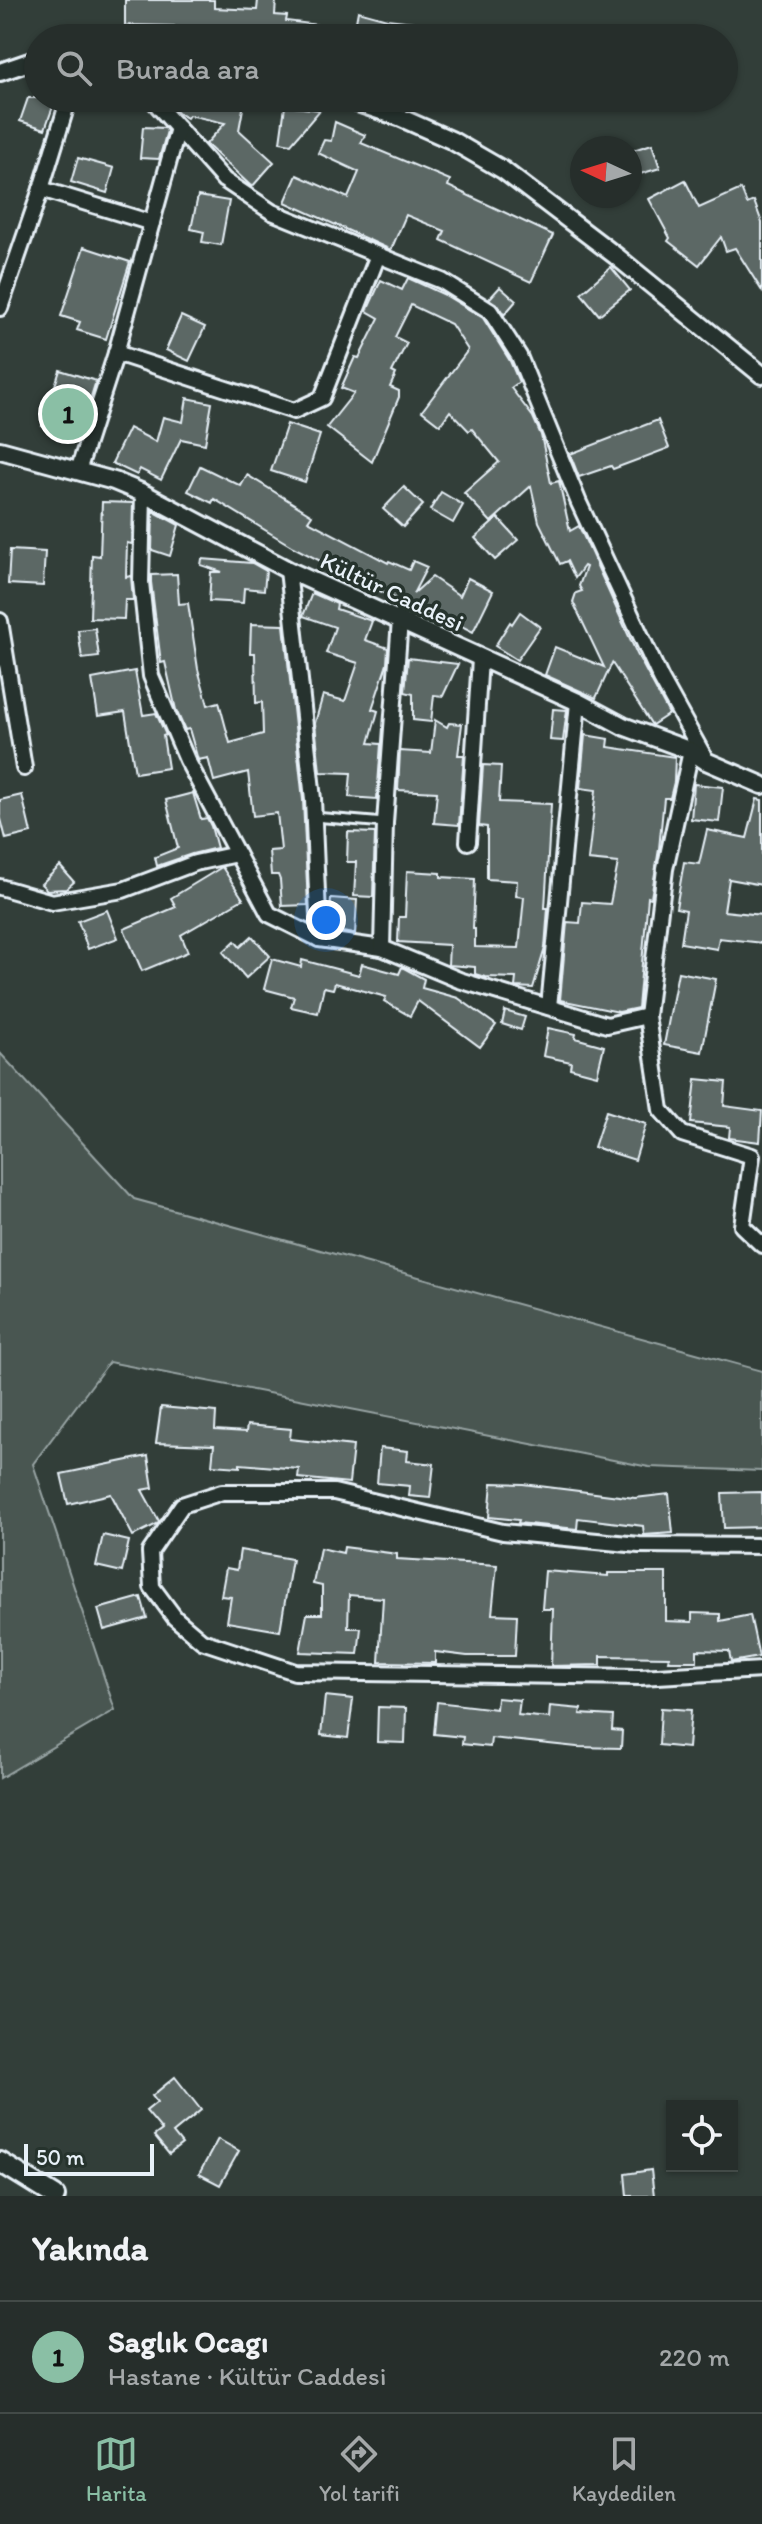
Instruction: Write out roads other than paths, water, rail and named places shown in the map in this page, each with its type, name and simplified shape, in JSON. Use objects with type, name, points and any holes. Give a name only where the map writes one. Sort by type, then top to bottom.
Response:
[{"type":"main road","points":[[0,2162],[55,2196]]},
{"type":"street","points":[[0,72],[24,64]]},
{"type":"street","points":[[0,308],[65,112]]},
{"type":"street","points":[[164,112],[224,180],[272,212],[442,281],[490,311],[519,356],[579,503],[661,679],[706,761]]},
{"type":"street","points":[[384,112],[451,140],[503,170],[616,256],[762,375]]},
{"type":"street","points":[[78,471],[116,353],[178,128]]},
{"type":"street","points":[[41,189],[152,223]]},
{"type":"street","points":[[116,353],[294,411],[322,398],[378,255]]},
{"type":"street","name":"Kültür Caddesi","points":[[1,455],[78,471],[143,493],[288,570],[578,702],[623,726],[691,751],[706,761],[762,785]]},
{"type":"street","points":[[143,493],[141,582],[151,676],[187,760],[269,914],[319,939],[382,948],[459,980],[607,1025],[647,1016]]},
{"type":"street","points":[[288,570],[313,799],[319,939]]},
{"type":"street","points":[[382,948],[385,823],[400,620]]},
{"type":"street","points":[[0,621],[24,768]]},
{"type":"street","points":[[468,842],[480,659]]},
{"type":"street","points":[[549,1007],[578,702]]},
{"type":"street","points":[[691,751],[665,869],[647,1016],[661,1110],[682,1134],[752,1156],[742,1226],[762,1245]]},
{"type":"street","points":[[0,887],[52,902],[123,890],[195,863],[237,854]]},
{"type":"street","points":[[762,1546],[639,1545],[503,1532],[334,1492],[222,1492],[182,1505],[150,1552],[152,1587],[175,1618],[202,1641],[295,1672],[640,1677],[762,1670]]},
{"type":"lane","points":[[312,817],[385,823]]},
{"type":"place","name":"Saglık Ocagı","points":[[68,414]]}]
